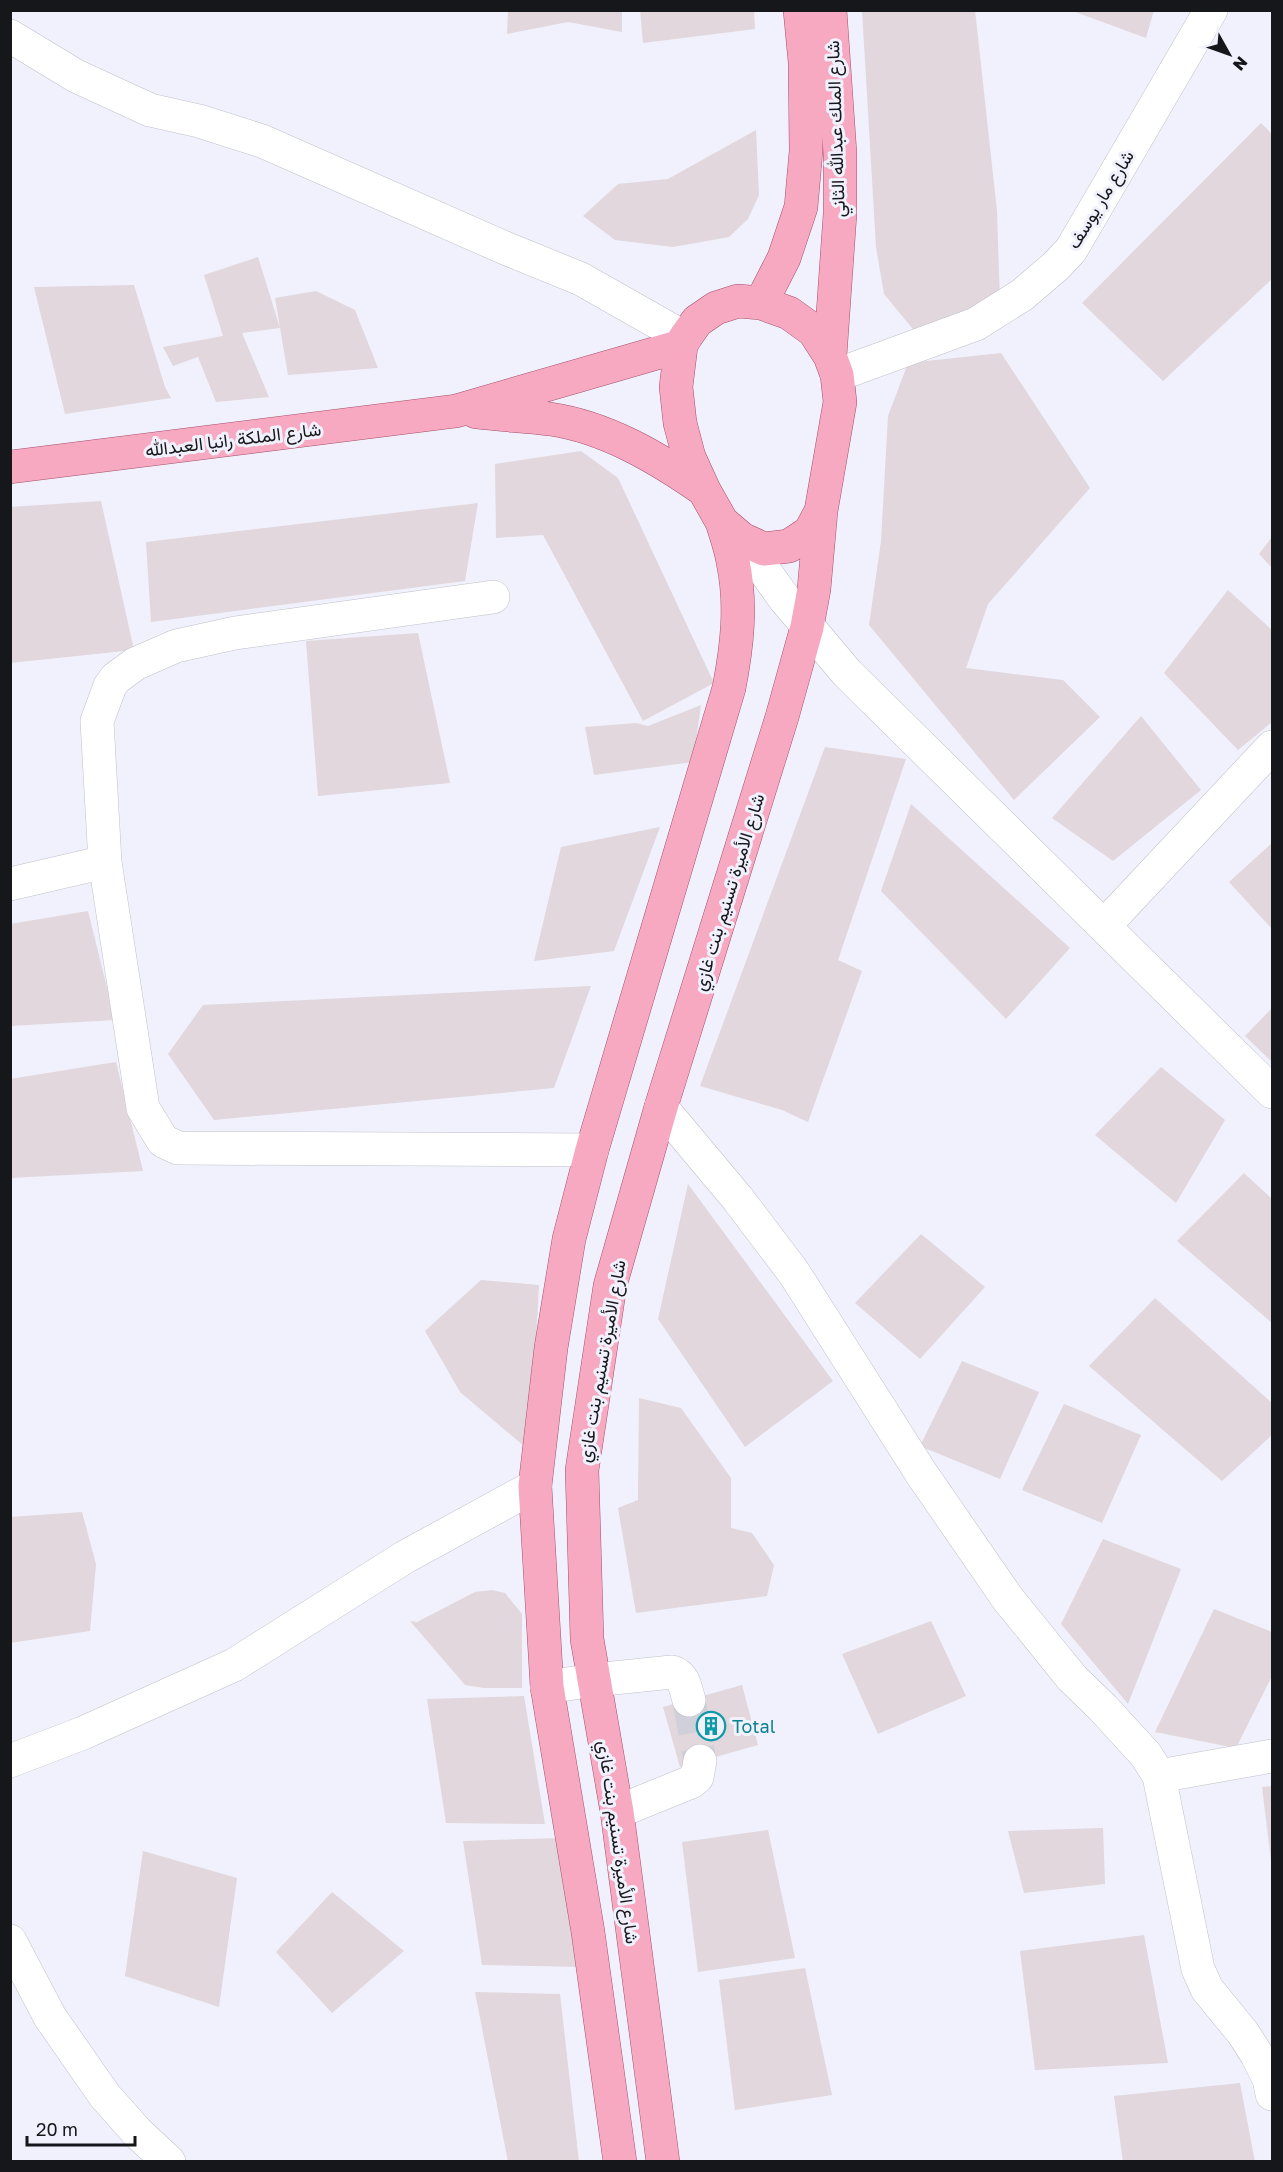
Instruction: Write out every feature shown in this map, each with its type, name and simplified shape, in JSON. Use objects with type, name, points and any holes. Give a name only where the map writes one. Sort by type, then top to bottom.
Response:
[{"type":"main road","name":"شارع الملك عبدالله الثاني","points":[[761,303],[784,258],[801,207],[806,151],[805,62],[800,10]]},
{"type":"main road","name":"شارع الملك عبدالله الثاني","points":[[830,10],[840,153],[834,366]]},
{"type":"main road","points":[[738,301],[761,303],[789,313],[814,332],[834,366],[840,402],[821,511],[810,532],[789,546],[764,549],[732,530],[704,490],[689,457],[680,423],[676,387],[683,342],[697,321],[716,308],[738,301]]},
{"type":"main road","name":"شارع الملكة رانيا العبدالله","points":[[10,467],[456,411],[683,342]]},
{"type":"main road","name":"شارع الملكة رانيا العبدالله","points":[[456,411],[552,420],[593,430],[632,446],[669,466],[704,490]]},
{"type":"main road","name":"شارع الأميرة تسنيم بنت غازي","points":[[663,2162],[617,1812],[587,1639],[582,1470],[610,1286],[661,1107],[786,706],[807,627],[814,589],[821,511]]},
{"type":"main road","points":[[620,2162],[588,1932],[547,1687],[536,1486],[551,1348],[566,1261],[592,1150],[729,688],[737,647],[738,605],[732,530]]},
{"type":"street","name":"شارع مار يوسف","points":[[834,366],[976,324],[1014,301],[1056,266],[1071,250],[1210,10]]},
{"type":"street","points":[[10,36],[76,76],[150,110],[199,121],[262,141],[580,279],[683,342]]},
{"type":"street","points":[[732,530],[807,627],[861,687],[1272,1092]]},
{"type":"street","points":[[493,597],[236,633],[176,646],[135,663],[116,678],[110,686],[97,721],[105,862],[143,1108],[163,1142],[178,1148],[592,1150]]},
{"type":"street","points":[[1104,927],[1272,747]]},
{"type":"street","points":[[10,884],[105,862]]},
{"type":"street","points":[[661,1107],[738,1199],[794,1273],[921,1473],[1008,1599],[1072,1678],[1146,1755],[1159,1776],[1198,1969],[1207,1989],[1243,2033],[1257,2055],[1269,2079],[1272,2094]]},
{"type":"street","points":[[10,1761],[83,1733],[234,1665],[405,1557],[536,1486]]},
{"type":"street","points":[[547,1687],[672,1672],[683,1679],[689,1700]]},
{"type":"street","points":[[1159,1776],[1272,1756]]},
{"type":"street","points":[[617,1812],[691,1782],[697,1777],[700,1761]]},
{"type":"street","points":[[10,1941],[50,2017],[105,2096],[136,2132],[169,2162]]},
{"type":"building","points":[[508,10],[622,10],[622,32],[568,22],[507,34]]},
{"type":"building","points":[[640,10],[754,10],[755,29],[643,43]]},
{"type":"building","points":[[862,10],[975,10],[997,211],[1000,303],[917,334],[884,294],[876,247]]},
{"type":"building","points":[[1070,10],[1154,10],[1146,38]]},
{"type":"building","points":[[1261,123],[1272,134],[1272,279],[1163,381],[1082,303]]},
{"type":"building","points":[[756,130],[759,195],[748,219],[729,237],[673,247],[615,240],[583,216],[618,184],[668,179]]},
{"type":"building","points":[[258,257],[280,328],[242,333],[269,397],[216,402],[198,357],[173,366],[163,347],[223,336],[204,275]]},
{"type":"building","points":[[134,285],[165,387],[171,398],[65,414],[34,287]]},
{"type":"building","points":[[316,291],[355,310],[378,368],[288,375],[275,298]]},
{"type":"building","points":[[1001,353],[1090,488],[988,604],[966,668],[1063,680],[1100,717],[1014,800],[869,625],[881,541],[888,416],[908,363]]},
{"type":"building","points":[[581,451],[618,478],[714,683],[643,721],[543,535],[496,538],[495,464]]},
{"type":"building","points":[[101,501],[134,650],[10,663],[10,507]]},
{"type":"building","points":[[478,503],[465,581],[151,622],[146,542]]},
{"type":"building","points":[[1272,537],[1272,568],[1259,554]]},
{"type":"building","points":[[1228,590],[1272,630],[1272,722],[1238,750],[1164,673]]},
{"type":"building","points":[[418,633],[450,783],[318,796],[306,641]]},
{"type":"building","points":[[701,705],[693,762],[594,775],[585,727],[636,723],[648,726]]},
{"type":"building","points":[[1141,716],[1201,790],[1113,861],[1052,818]]},
{"type":"building","points":[[825,747],[906,759],[838,960],[862,971],[808,1122],[782,1110],[700,1086]]},
{"type":"building","points":[[911,804],[1070,948],[1006,1019],[881,891]]},
{"type":"building","points":[[660,827],[614,951],[534,961],[561,847]]},
{"type":"building","points":[[1272,843],[1272,929],[1229,882]]},
{"type":"building","points":[[88,911],[115,1020],[10,1026],[10,924]]},
{"type":"building","points":[[591,986],[554,1088],[214,1120],[168,1054],[203,1005]]},
{"type":"building","points":[[1272,1008],[1272,1062],[1245,1036]]},
{"type":"building","points":[[116,1062],[143,1171],[10,1178],[10,1079]]},
{"type":"building","points":[[1161,1067],[1225,1120],[1176,1203],[1095,1135]]},
{"type":"building","points":[[1244,1173],[1272,1199],[1272,1323],[1177,1241]]},
{"type":"building","points":[[688,1184],[833,1381],[745,1447],[658,1319]]},
{"type":"building","points":[[921,1234],[985,1287],[920,1359],[855,1303]]},
{"type":"building","points":[[481,1280],[539,1285],[530,1451],[460,1392],[425,1331]]},
{"type":"building","points":[[1155,1298],[1272,1403],[1272,1435],[1222,1481],[1089,1366]]},
{"type":"building","points":[[962,1361],[1039,1392],[1000,1479],[920,1446]]},
{"type":"building","points":[[639,1398],[681,1408],[731,1478],[731,1528],[752,1533],[774,1565],[767,1596],[636,1613],[618,1508],[638,1500]]},
{"type":"building","points":[[1064,1404],[1141,1435],[1102,1523],[1022,1490]]},
{"type":"building","points":[[82,1512],[96,1564],[90,1631],[10,1643],[10,1517]]},
{"type":"building","points":[[1103,1539],[1181,1569],[1128,1704],[1061,1624]]},
{"type":"building","points":[[492,1590],[505,1593],[522,1614],[522,1688],[484,1688],[465,1685],[410,1621],[417,1622],[475,1592]]},
{"type":"building","points":[[1214,1609],[1272,1632],[1272,1676],[1236,1748],[1155,1732]]},
{"type":"building","points":[[931,1621],[966,1696],[878,1734],[842,1654]]},
{"type":"building","name":"Total","points":[[742,1685],[758,1745],[680,1767],[663,1707]]},
{"type":"building","points":[[524,1696],[545,1824],[446,1823],[427,1699]]},
{"type":"building","points":[[1272,1786],[1272,1861],[1271,1861],[1262,1787]]},
{"type":"building","points":[[1103,1828],[1105,1884],[1024,1893],[1008,1831]]},
{"type":"building","points":[[768,1830],[795,1958],[698,1972],[682,1842]]},
{"type":"building","points":[[560,1838],[582,1967],[482,1965],[463,1841]]},
{"type":"building","points":[[143,1851],[237,1878],[219,2007],[125,1976]]},
{"type":"building","points":[[332,1892],[404,1951],[332,2013],[276,1952]]},
{"type":"building","points":[[1144,1935],[1168,2063],[1035,2070],[1020,1951]]},
{"type":"building","points":[[805,1968],[832,2095],[735,2110],[719,1980]]},
{"type":"building","points":[[475,1992],[560,1994],[579,2162],[508,2162]]},
{"type":"building","points":[[1240,2083],[1255,2162],[1123,2162],[1114,2096]]},
{"type":"tunnel","points":[[689,1700],[700,1761]]},
{"type":"place","name":"Total","points":[[711,1726]]}]
